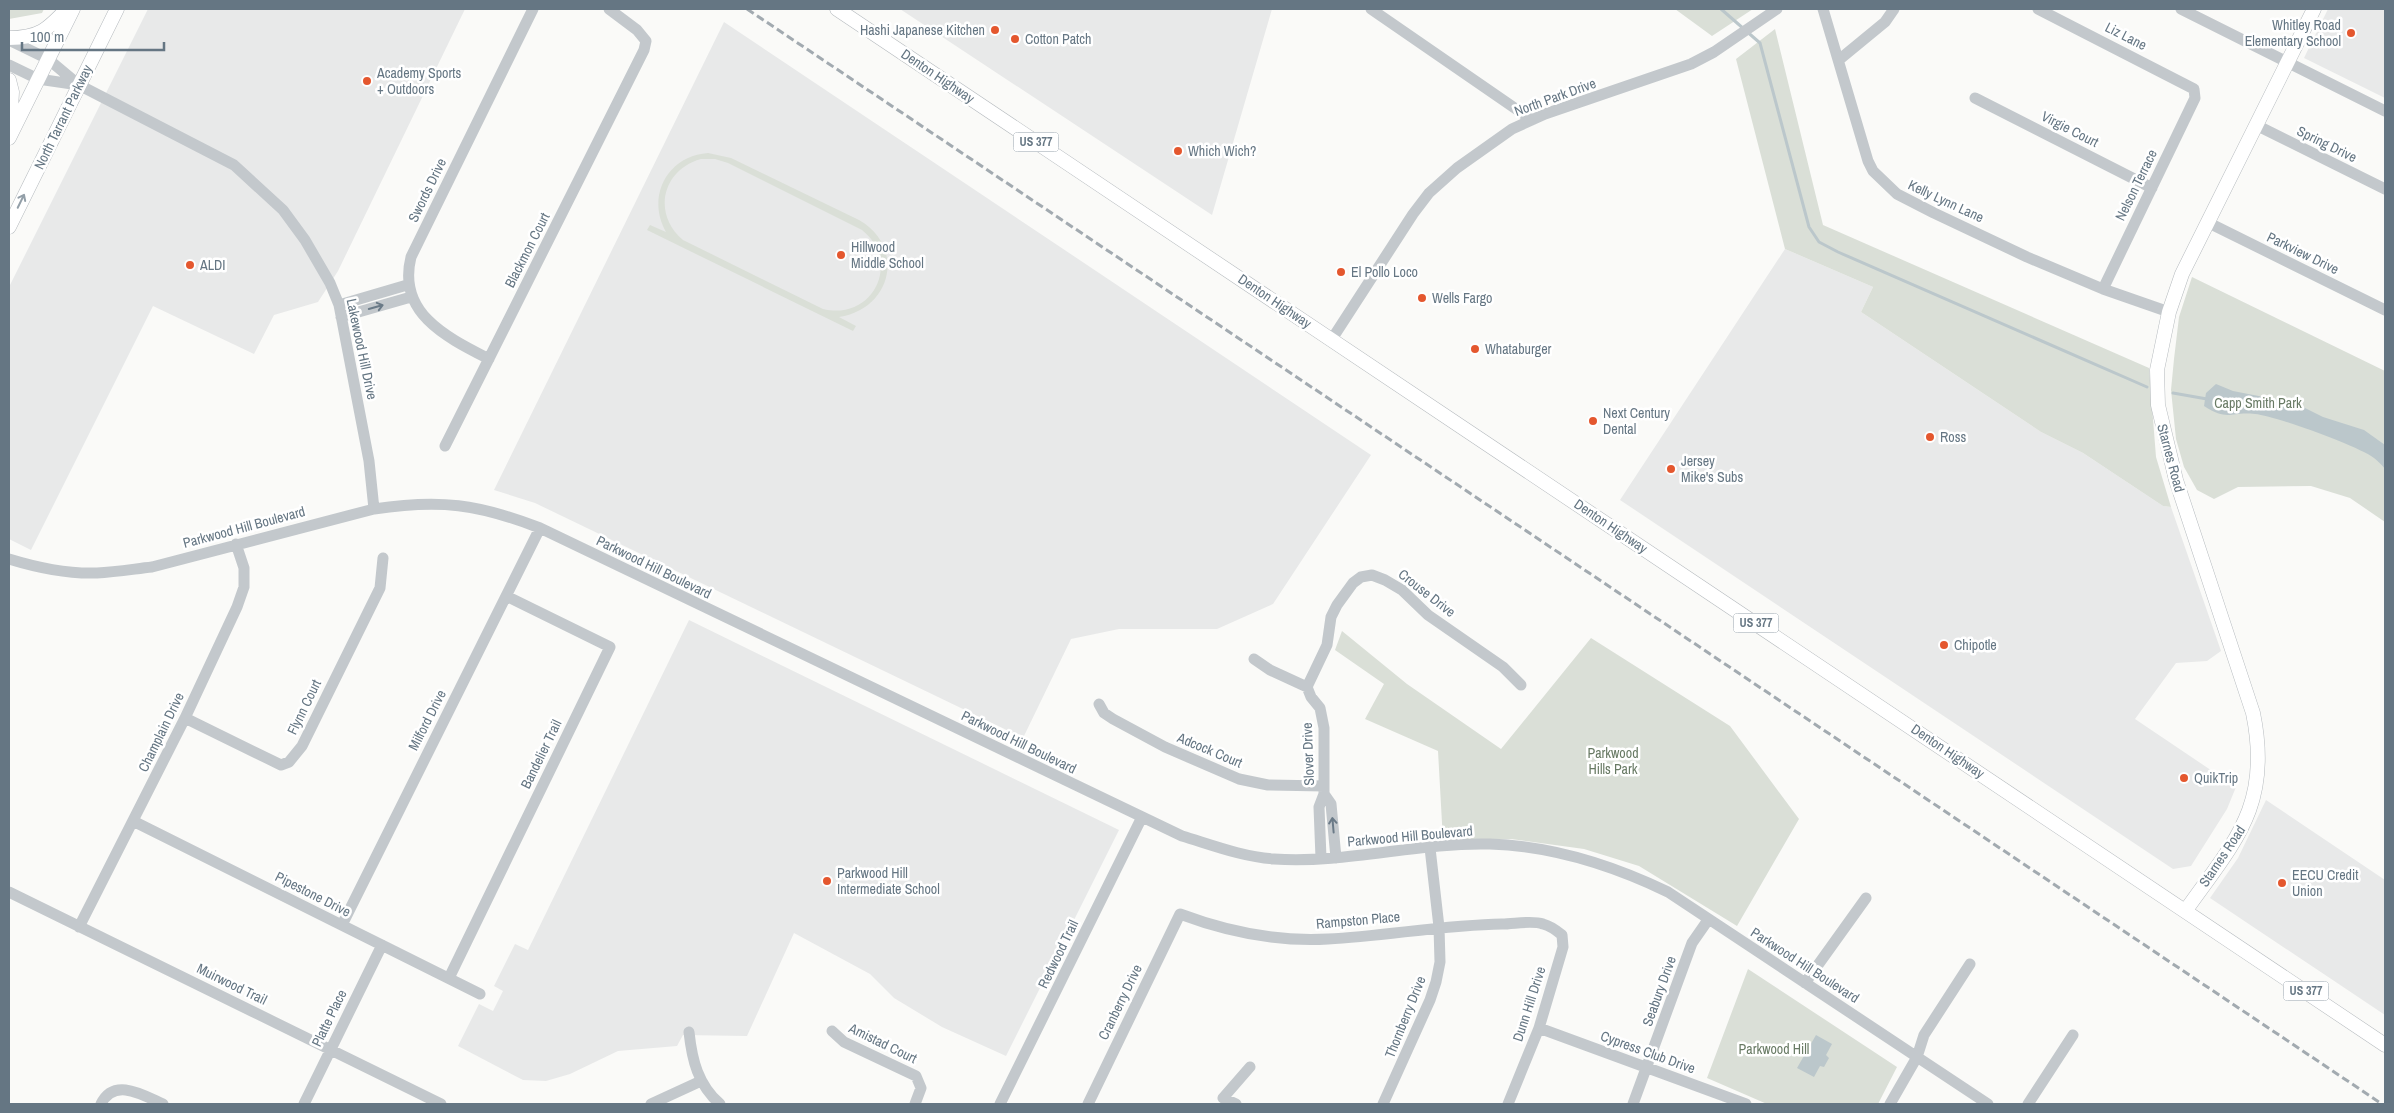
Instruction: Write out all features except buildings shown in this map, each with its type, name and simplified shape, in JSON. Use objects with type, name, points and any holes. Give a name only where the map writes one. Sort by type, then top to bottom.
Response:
[{"type":"main road","points":[[9,39],[41,34],[67,9]]},
{"type":"main road","points":[[9,138],[73,9]]},
{"type":"main road","name":"North Tarrant Parkway","points":[[9,226],[117,9]]},
{"type":"main road","name":"Denton Highway","points":[[837,9],[2186,910],[2385,1045]]},
{"type":"main road","name":"Starnes Road","points":[[2186,910],[2242,829],[2254,801],[2258,757],[2253,713],[2176,480],[2158,405],[2157,370],[2169,312],[2182,274],[2314,9]]},
{"type":"main road","points":[[9,80],[13,107],[9,138]]},
{"type":"street","name":"Swords Drive","points":[[489,358],[453,340],[427,320],[411,297],[407,271],[411,256],[533,9]]},
{"type":"street","name":"Blackmon Court","points":[[445,446],[636,67],[646,41],[637,30],[609,9]]},
{"type":"street","points":[[1371,9],[1532,120]]},
{"type":"street","name":"North Park Drive","points":[[1332,339],[1413,214],[1429,193],[1457,168],[1505,134],[1532,120],[1692,64],[1714,52],[1776,9]]},
{"type":"street","name":"Kelly Lynn Lane","points":[[1824,9],[1868,161],[1873,171],[1897,194],[2028,257],[2103,289],[2169,312]]},
{"type":"street","points":[[1840,59],[1884,22],[1894,9]]},
{"type":"street","name":"Liz Lane","points":[[2038,9],[2189,84],[2194,88],[2196,94]]},
{"type":"street","points":[[2182,9],[2385,111]]},
{"type":"street","points":[[9,39],[48,59],[79,85]]},
{"type":"street","points":[[9,65],[38,79],[79,85]]},
{"type":"street","name":"Lakewood Hill Drive","points":[[79,85],[234,165],[265,191],[289,218],[305,240],[330,283],[339,305],[369,461],[374,509]]},
{"type":"street","name":"Nelson Terrace","points":[[2103,289],[2196,94]]},
{"type":"street","name":"Virgie Court","points":[[1975,98],[2152,188]]},
{"type":"street","name":"Spring Drive","points":[[2256,125],[2385,189]]},
{"type":"street","name":"Parkview Drive","points":[[2207,222],[2385,310]]},
{"type":"street","points":[[339,305],[408,284]]},
{"type":"street","points":[[341,317],[411,297]]},
{"type":"street","name":"Parkwood Hill Boulevard","points":[[9,559],[38,566],[96,573],[152,567],[374,509],[409,504],[448,503],[478,507],[540,528],[1182,836],[1233,851],[1273,859],[1336,858],[1488,844],[1524,847],[1575,857],[1640,878],[1668,892],[1988,1104]]},
{"type":"street","name":"Milford Drive","points":[[342,925],[540,528]]},
{"type":"street","name":"Champlain Drive","points":[[79,926],[185,718],[231,620],[244,588],[244,568],[236,544]]},
{"type":"street","name":"Flynn Court","points":[[185,718],[281,765],[289,762],[302,746],[380,588],[384,558]]},
{"type":"street","name":"Crouse Drive","points":[[1307,687],[1327,645],[1331,617],[1337,605],[1353,583],[1362,577],[1372,575],[1402,590],[1428,615],[1503,667],[1521,685]]},
{"type":"street","name":"Bandelier Trail","points":[[448,978],[610,647],[506,596]]},
{"type":"street","points":[[1254,659],[1270,670],[1307,687]]},
{"type":"street","name":"Slover Drive","points":[[1307,687],[1311,697],[1320,708],[1324,728],[1324,790],[1319,807],[1322,858]]},
{"type":"street","name":"Adcock Court","points":[[1099,704],[1104,713],[1113,719],[1165,747],[1239,779],[1268,785],[1324,790]]},
{"type":"street","name":"Slover Drive","points":[[1324,790],[1331,804],[1336,858]]},
{"type":"street","name":"Redwood Trail","points":[[1000,1104],[1142,818]]},
{"type":"street","name":"Pipestone Drive","points":[[133,821],[480,994]]},
{"type":"street","name":"Thornberry Drive","points":[[1384,1104],[1436,982],[1440,962],[1439,927],[1430,848]]},
{"type":"street","name":"Muirwood Trail","points":[[9,892],[441,1104]]},
{"type":"street","points":[[1805,983],[1866,898]]},
{"type":"street","name":"Rampston Place","points":[[1180,914],[1216,928],[1251,935],[1286,938],[1328,939],[1439,927],[1542,923]]},
{"type":"street","name":"Cranberry Drive","points":[[1088,1104],[1180,914]]},
{"type":"street","name":"Seabury Drive","points":[[1633,1104],[1692,943],[1708,920]]},
{"type":"street","name":"Dunn Hill Drive","points":[[1508,1104],[1539,1028],[1564,947],[1562,936],[1554,928],[1542,923]]},
{"type":"street","name":"Platte Place","points":[[304,1104],[382,945]]},
{"type":"street","points":[[1890,1104],[1917,1056],[1924,1035],[1970,964]]},
{"type":"street","name":"Cypress Club Drive","points":[[1539,1028],[1746,1104]]},
{"type":"street","name":"Amistad Court","points":[[832,1031],[844,1042],[913,1074],[920,1083],[921,1091],[915,1104]]},
{"type":"street","points":[[689,1032],[692,1056],[701,1081],[720,1104]]},
{"type":"street","points":[[2028,1104],[2073,1035]]},
{"type":"street","points":[[1236,1104],[1223,1098],[1250,1066]]},
{"type":"street","points":[[651,1104],[701,1081]]},
{"type":"street","points":[[101,1104],[110,1092],[118,1089],[136,1092],[163,1104]]},
{"type":"shaded area","points":[[148,9],[465,9],[338,271],[318,302],[274,315],[254,354],[153,306],[31,550],[9,539],[9,287]]},
{"type":"shaded area","points":[[900,9],[1272,9],[1212,215]]},
{"type":"shaded area","name":"Whitley Road Elementary School","points":[[2328,9],[2385,9],[2385,98],[2304,58]]},
{"type":"shaded area","name":"Hillwood Middle School","points":[[724,22],[1371,455],[1273,604],[1217,629],[1119,629],[1071,639],[1023,738],[535,503],[494,490]]},
{"type":"shaded area","points":[[1785,249],[1873,287],[1861,312],[2041,432],[2083,453],[2163,506],[2171,507],[2221,651],[2207,661],[2176,663],[2135,719],[2236,787],[2227,809],[2191,866],[2173,869],[1620,500]]},
{"type":"shaded area","points":[[2216,384],[2233,391],[2295,403],[2323,417],[2364,430],[2385,445],[2385,469],[2375,459],[2365,453],[2335,439],[2298,426],[2255,414],[2225,415],[2212,411],[2204,406],[2206,393]]},
{"type":"shaded area","name":"Parkwood Hill Intermediate School","points":[[689,620],[1119,830],[1006,1056],[942,1027],[894,998],[870,974],[794,933],[747,1036],[683,1035],[677,1046],[618,1051],[570,1074],[546,1081],[523,1080],[458,1046],[479,1004],[493,1011],[503,991],[494,986],[515,944],[528,950]]},
{"type":"shaded area","points":[[2266,800],[2385,880],[2385,1015],[2210,898],[2238,858]]},
{"type":"shaded area","points":[[1816,1035],[1832,1044],[1826,1055],[1829,1058],[1824,1067],[1820,1066],[1814,1077],[1797,1068]]},
{"type":"green space","points":[[9,9],[44,9],[42,13],[9,19]]},
{"type":"green space","points":[[1675,9],[1753,9],[1712,36]]},
{"type":"green space","points":[[1775,29],[1823,225],[2149,368],[2156,457],[2171,507],[2163,506],[2083,453],[2041,432],[1861,312],[1873,287],[1785,249],[1736,59]]},
{"type":"green space","points":[[708,153],[731,158],[859,220],[874,232],[883,245],[887,260],[886,276],[881,290],[871,302],[857,312],[839,317],[856,326],[853,331],[647,230],[650,225],[666,232],[660,219],[658,205],[664,180],[671,170],[681,162],[694,156]],"holes":[[[701,159],[715,159],[728,163],[862,230],[874,243],[880,258],[880,272],[876,286],[868,298],[856,306],[841,310],[823,309],[683,240],[673,230],[667,218],[666,194],[670,183],[677,173],[688,165]]]},
{"type":"green space","name":"Capp Smith Park","points":[[2192,277],[2385,371],[2385,522],[2350,498],[2311,486],[2238,487],[2214,499],[2197,490],[2184,467],[2176,439],[2171,390],[2179,317]]},
{"type":"green space","name":"Parkwood Hills Park","points":[[1342,631],[1407,684],[1501,749],[1591,638],[1730,726],[1799,819],[1737,926],[1639,866],[1584,849],[1511,839],[1443,841],[1438,751],[1365,719],[1384,684],[1335,650]]},
{"type":"green space","name":"Parkwood Hill","points":[[1748,969],[1897,1067],[1878,1104],[1767,1104],[1707,1078]]},
{"type":"waterway","points":[[1721,9],[1760,43],[1809,227],[1819,242],[2147,387]]},
{"type":"waterway","points":[[2173,393],[2207,399]]},
{"type":"railway","points":[[747,9],[2382,1104]]},
{"type":"place","name":"Hashi Japanese Kitchen","points":[[995,30]]},
{"type":"place","name":"Whitley Road Elementary School","points":[[2351,33]]},
{"type":"place","name":"Cotton Patch","points":[[1015,39]]},
{"type":"place","name":"Academy Sports + Outdoors","points":[[367,81]]},
{"type":"place","name":"Which Wich?","points":[[1178,151]]},
{"type":"place","name":"Hillwood Middle School","points":[[841,255]]},
{"type":"place","name":"ALDI","points":[[190,265]]},
{"type":"place","name":"El Pollo Loco","points":[[1341,272]]},
{"type":"place","name":"Wells Fargo","points":[[1422,298]]},
{"type":"place","name":"Whataburger","points":[[1475,349]]},
{"type":"place","name":"Next Century Dental","points":[[1593,421]]},
{"type":"place","name":"Ross","points":[[1930,437]]},
{"type":"place","name":"Jersey Mike's Subs","points":[[1671,469]]},
{"type":"place","name":"Chipotle","points":[[1944,645]]},
{"type":"place","name":"QuikTrip","points":[[2184,778]]},
{"type":"place","name":"Parkwood Hill Intermediate School","points":[[827,881]]},
{"type":"place","name":"EECU Credit Union","points":[[2282,883]]}]
